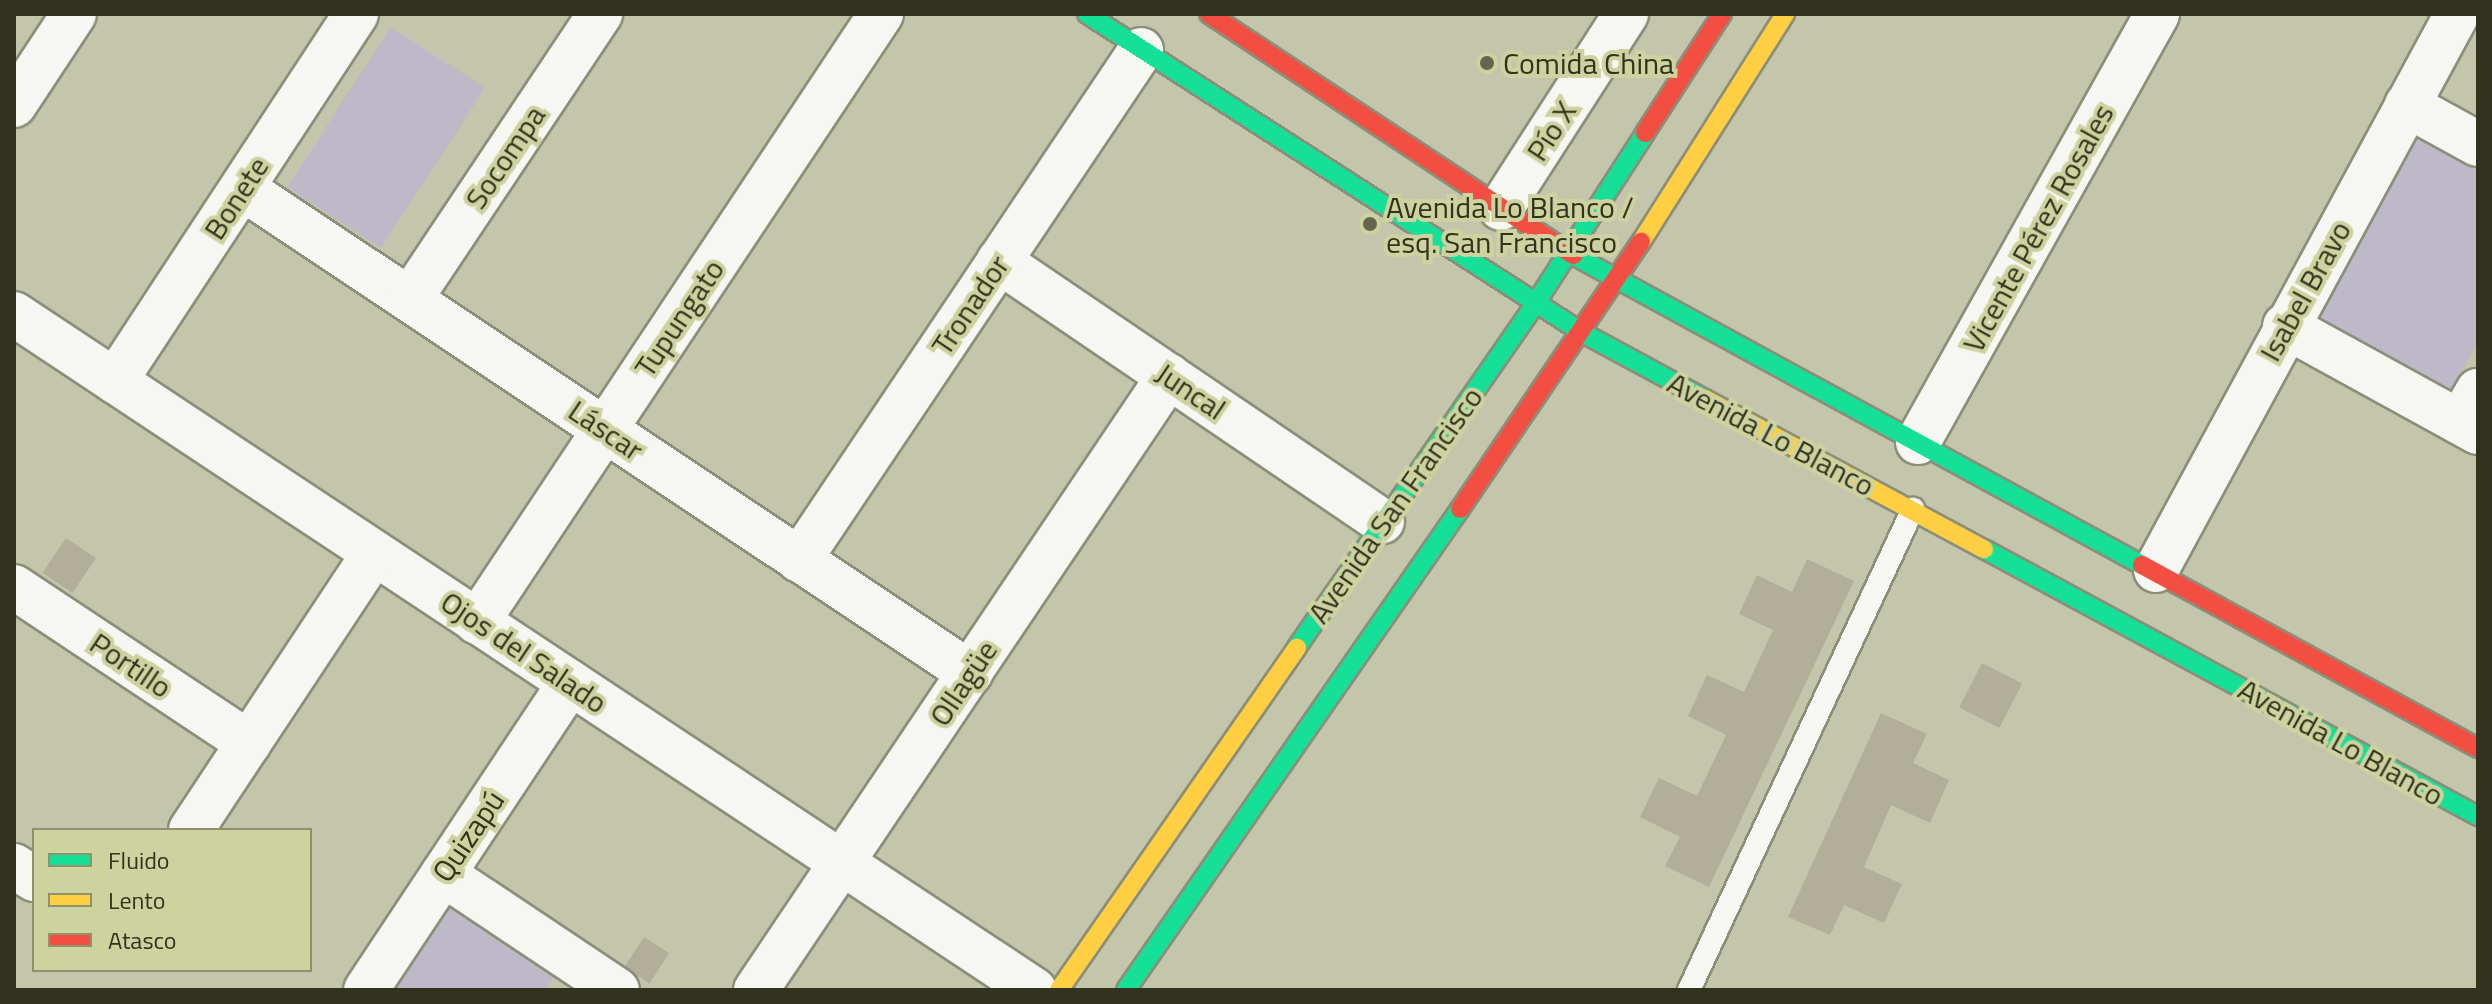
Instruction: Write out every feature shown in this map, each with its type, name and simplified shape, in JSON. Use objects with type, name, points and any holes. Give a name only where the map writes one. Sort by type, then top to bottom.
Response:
[{"type":"main road","name":"Avenida Lo Blanco","points":[[1087,14],[1583,333],[2478,816]]},
{"type":"main road","name":"Avenida Lo Blanco","points":[[1209,14],[1569,253],[2478,748]]},
{"type":"main road","name":"Avenida San Francisco","points":[[1059,990],[1535,304],[1722,14]]},
{"type":"main road","name":"Avenida San Francisco","points":[[1126,990],[1583,333],[1785,14]]},
{"type":"street","points":[[14,105],[74,14]]},
{"type":"street","name":"Bonete","points":[[115,381],[356,14]]},
{"type":"street","name":"Socompa","points":[[410,299],[600,14]]},
{"type":"street","name":"Tupungato","points":[[477,622],[881,14]]},
{"type":"street","name":"Pío X","points":[[1501,208],[1626,14]]},
{"type":"street","name":"Vicente Pérez Rosales","points":[[1918,442],[2157,14]]},
{"type":"street","name":"Isabel Bravo","points":[[2156,570],[2285,326],[2457,14]]},
{"type":"street","name":"Tronador","points":[[799,560],[1141,50]]},
{"type":"street","points":[[2407,105],[2478,144]]},
{"type":"street","name":"Láscar","points":[[242,188],[970,673]]},
{"type":"street","name":"Juncal","points":[[999,261],[1382,521]]},
{"type":"street","name":"Ojos del Salado","points":[[14,314],[1034,990]]},
{"type":"street","points":[[2285,326],[2472,415]]},
{"type":"street","name":"Ollagüe","points":[[756,990],[1169,376]]},
{"type":"street","points":[[192,828],[374,553]]},
{"type":"street","name":"Portillo","points":[[14,587],[249,743]]},
{"type":"street","name":"Quizapú","points":[[366,990],[570,683]]},
{"type":"street","points":[[14,866],[32,878]]},
{"type":"street","points":[[443,874],[617,990]]},
{"type":"lane","points":[[1689,990],[1913,509]]},
{"type":"shaded area","points":[[391,27],[485,88],[381,248],[287,187]]},
{"type":"shaded area","points":[[2411,129],[2478,167],[2478,342],[2449,394],[2307,314]]},
{"type":"shaded area","points":[[445,897],[558,972],[545,990],[382,990]]},
{"type":"building","points":[[66,538],[96,558],[72,593],[43,573]]},
{"type":"building","points":[[1807,559],[1854,581],[1709,887],[1665,866],[1680,837],[1640,817],[1659,778],[1697,796],[1726,735],[1688,716],[1707,675],[1744,692],[1773,630],[1739,614],[1757,575],[1792,592]]},
{"type":"building","points":[[1982,663],[2022,683],[1999,728],[1959,708]]},
{"type":"building","points":[[1881,713],[1927,734],[1913,763],[1949,780],[1930,823],[1891,805],[1864,867],[1902,884],[1884,923],[1844,905],[1830,935],[1788,917]]},
{"type":"building","points":[[644,937],[669,953],[650,984],[624,967]]},
{"type":"traffic: fast","points":[[1087,14],[1583,333],[1705,399]]},
{"type":"traffic: fast","points":[[1297,647],[1535,304],[1645,133]]},
{"type":"traffic: fast","points":[[1573,255],[2142,565]]},
{"type":"traffic: fast","points":[[1126,990],[1460,509]]},
{"type":"traffic: fast","points":[[1984,549],[2478,816]]},
{"type":"traffic: slow","points":[[1641,242],[1785,14]]},
{"type":"traffic: slow","points":[[1705,399],[1984,549]]},
{"type":"traffic: slow","points":[[1059,990],[1297,647]]},
{"type":"traffic: jam","points":[[1209,14],[1573,255]]},
{"type":"traffic: jam","points":[[1645,133],[1722,14]]},
{"type":"traffic: jam","points":[[1460,509],[1641,242]]},
{"type":"traffic: jam","points":[[2142,565],[2478,748]]},
{"type":"place","name":"Comida China","points":[[1487,63]]},
{"type":"place","name":"Avenida Lo Blanco / esq. San Francisco","points":[[1370,224]]}]
